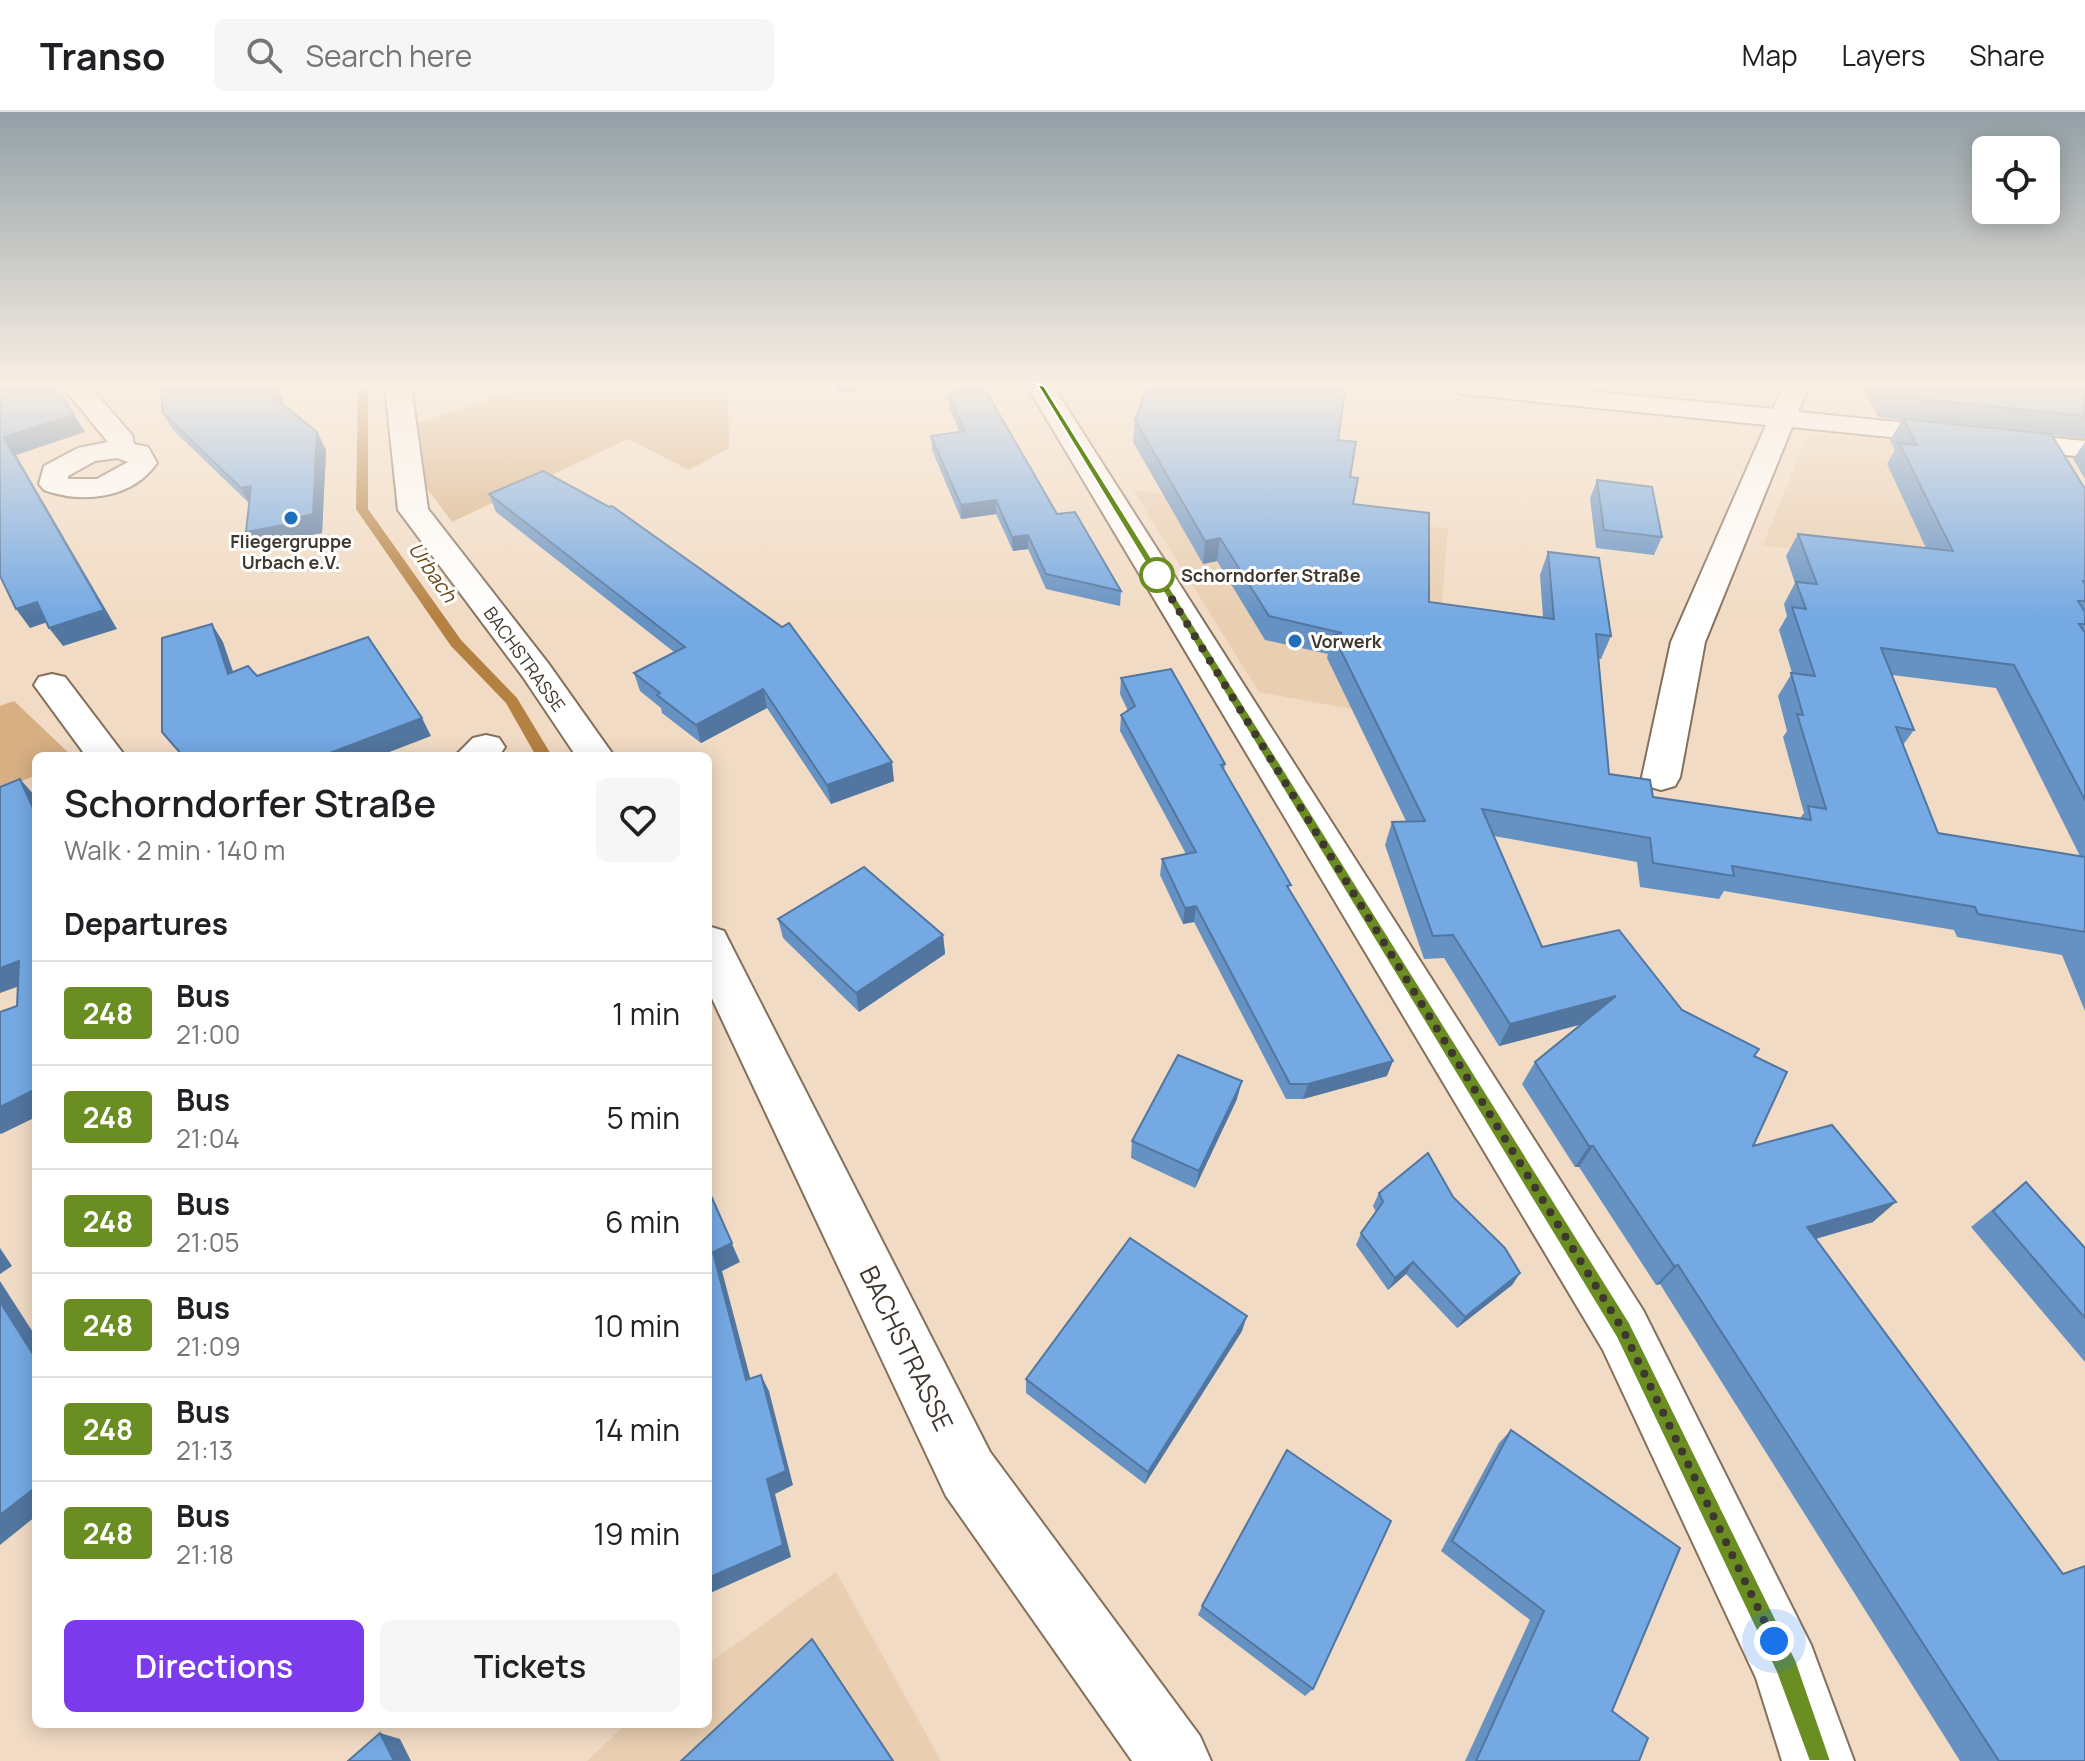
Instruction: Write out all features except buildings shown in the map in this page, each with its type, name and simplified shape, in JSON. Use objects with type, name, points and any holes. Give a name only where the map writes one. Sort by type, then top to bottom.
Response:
[{"type":"street","name":"BACHSTRASSE","points":[[407,463],[413,510],[536,671],[592,752]]},
{"type":"street","points":[[1088,463],[1623,1330],[1787,1669],[1818,1761]]},
{"type":"street","points":[[1661,777],[1688,642],[1765,463]]},
{"type":"street","points":[[2058,463],[2062,470]]},
{"type":"street","points":[[52,685],[103,752]]},
{"type":"street","name":"BACHSTRASSE","points":[[712,951],[968,1474],[1158,1750]]},
{"type":"shaded area","points":[[421,463],[577,463],[452,522],[423,483]]},
{"type":"shaded area","points":[[675,463],[702,463],[689,470]]},
{"type":"shaded area","points":[[1796,463],[2022,463],[1928,567],[1763,545]]},
{"type":"shaded area","points":[[1133,490],[1448,529],[1441,614],[1406,719],[1259,692]]},
{"type":"shaded area","points":[[14,701],[68,752],[32,752],[32,777],[0,790],[0,706]]},
{"type":"shaded area","points":[[836,1572],[941,1761],[587,1761],[622,1728],[712,1728],[712,1661]]},
{"type":"waterway","name":"Urbach","points":[[362,463],[362,509],[456,643],[512,701],[542,752]]},
{"type":"bus line","name":"248","points":[[1088,463],[1623,1330],[1787,1669],[1818,1761]]},
{"type":"place","name":"Fliegergruppe Urbach e.V.","points":[[291,518]]},
{"type":"place","name":"Schorndorfer Straße","points":[[1157,575]]},
{"type":"place","name":"Vorwerk","points":[[1295,641]]},
{"type":"route","points":[[1157,575],[1623,1330],[1774,1641]]}]
